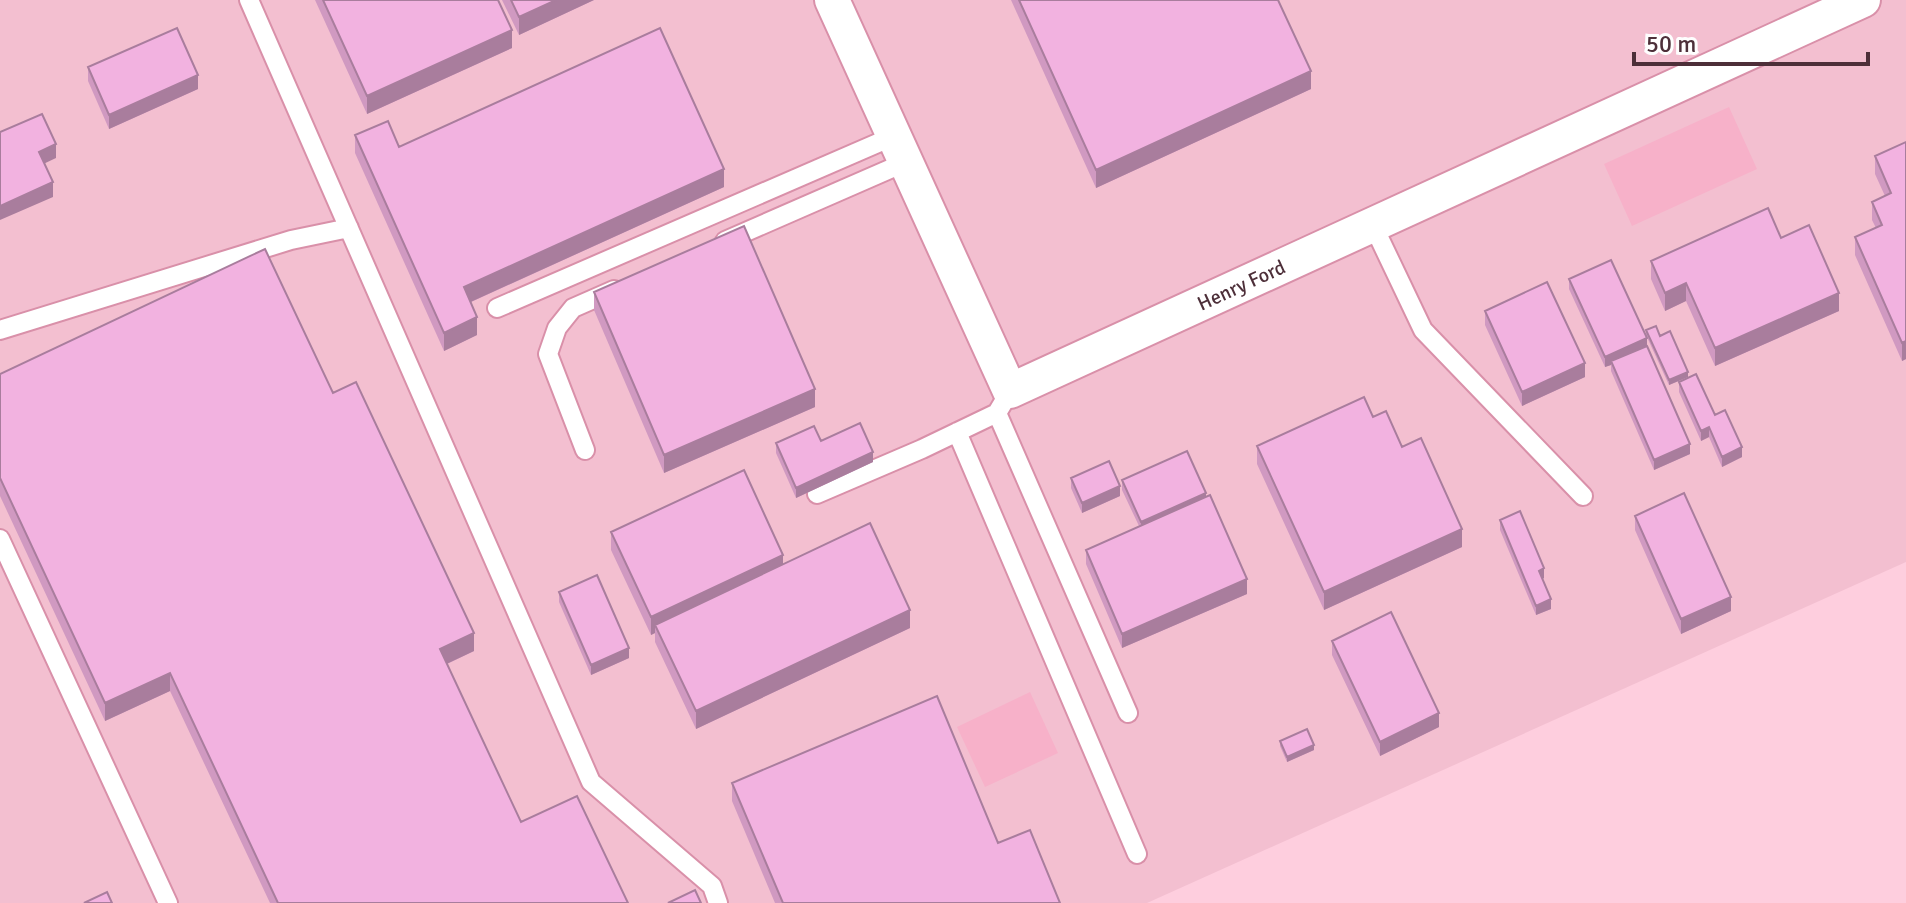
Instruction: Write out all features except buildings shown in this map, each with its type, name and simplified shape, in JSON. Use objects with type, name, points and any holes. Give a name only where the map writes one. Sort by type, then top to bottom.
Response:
[{"type":"street","points":[[832,0],[900,149],[1003,402]]},
{"type":"street","name":"Henry Ford","points":[[1003,402],[1373,225],[1863,0]]},
{"type":"lane","points":[[249,0],[591,782],[712,886],[718,903]]},
{"type":"lane","points":[[715,245],[900,149]]},
{"type":"lane","points":[[497,308],[900,149]]},
{"type":"lane","points":[[1373,225],[1423,330],[1583,496]]},
{"type":"lane","points":[[0,330],[291,240],[349,228]]},
{"type":"lane","points":[[585,450],[548,354],[557,328],[573,308],[630,283]]},
{"type":"lane","points":[[817,494],[957,432],[1003,402],[1128,713]]},
{"type":"lane","points":[[957,432],[1137,854]]},
{"type":"lane","points":[[0,539],[168,903]]},
{"type":"shaded area","points":[[0,0],[1906,0],[1906,562],[1147,903],[0,903]]},
{"type":"shaded area","points":[[1729,107],[1757,169],[1632,226],[1604,164]]},
{"type":"shaded area","points":[[1030,692],[1058,753],[985,787],[957,727]]}]
